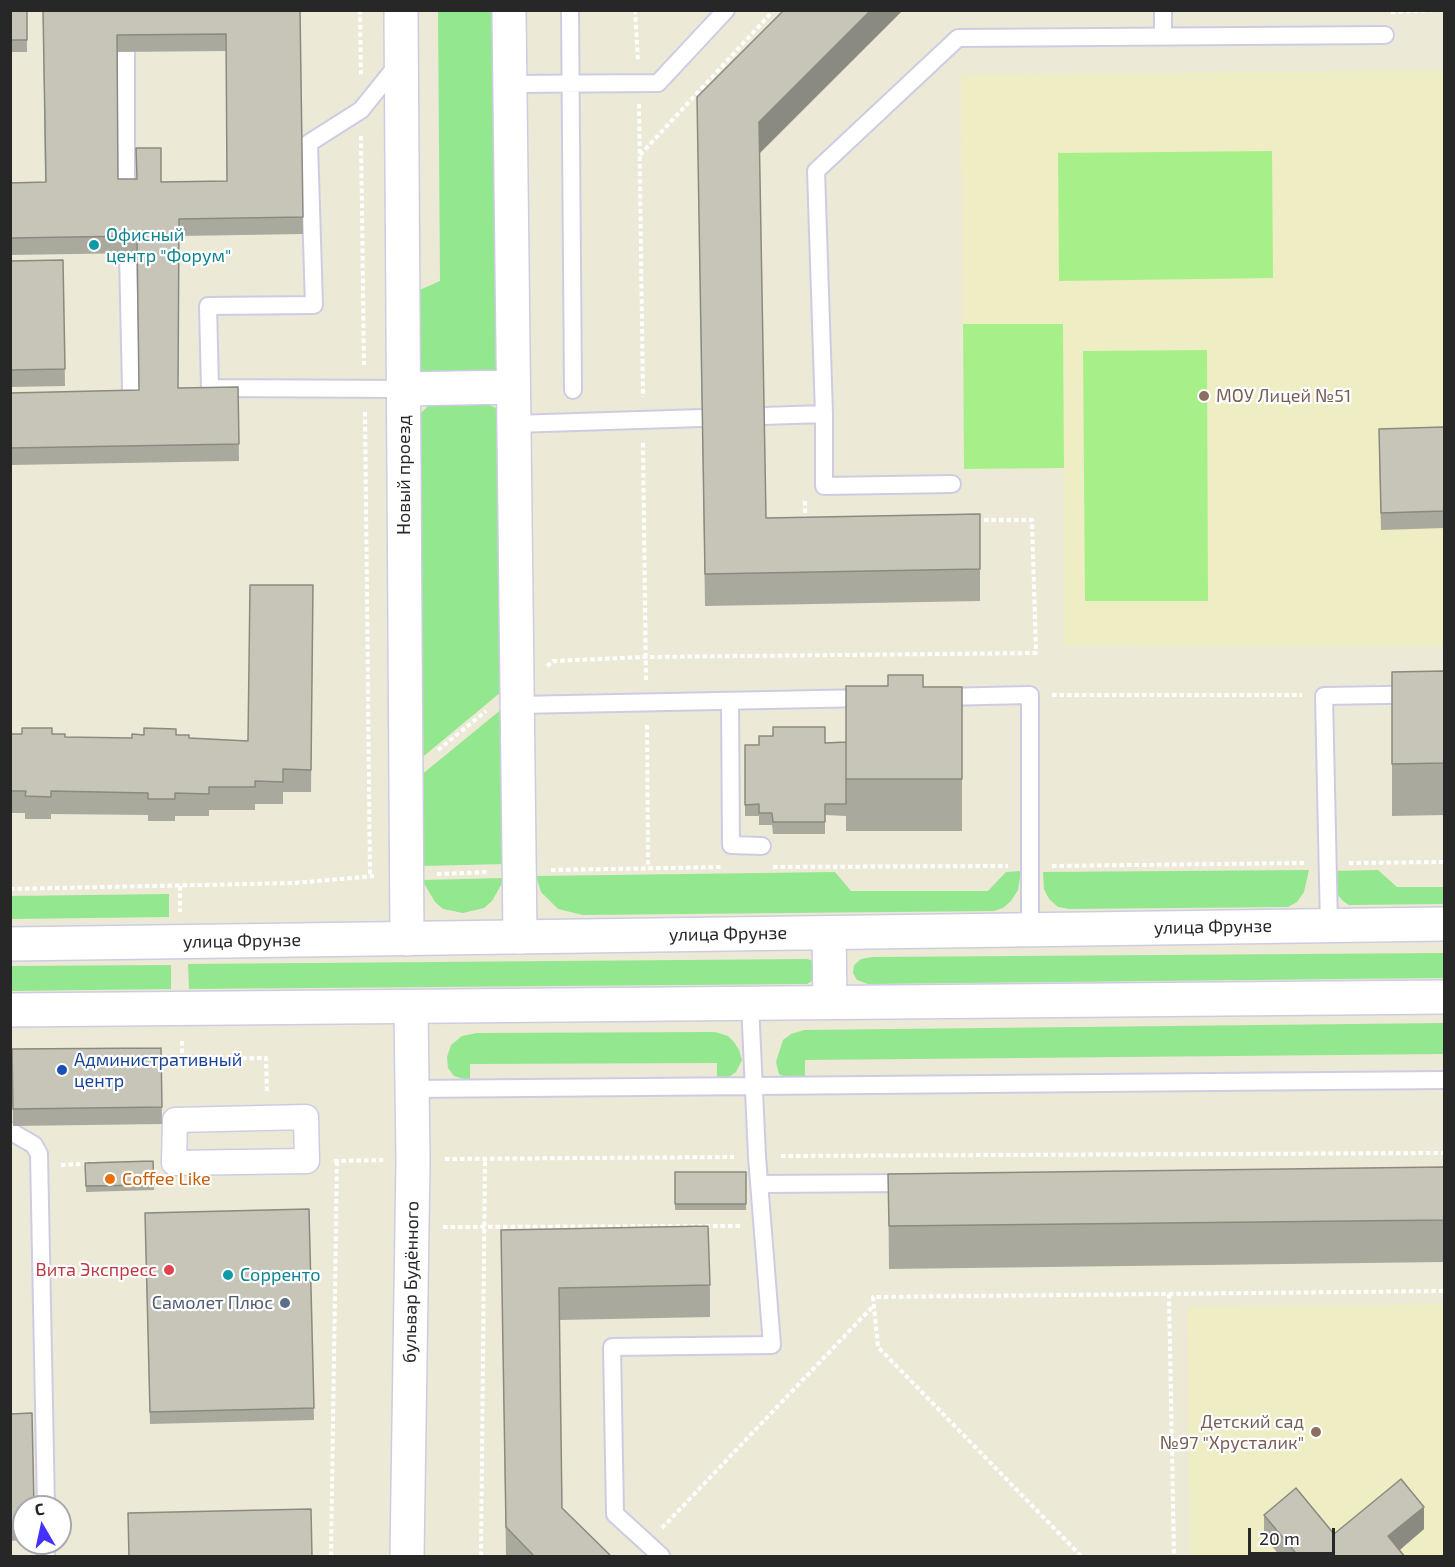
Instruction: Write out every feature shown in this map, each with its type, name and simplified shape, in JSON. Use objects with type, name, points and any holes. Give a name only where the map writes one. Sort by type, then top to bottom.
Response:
[{"type":"main road","name":"Новый проезд","points":[[400,10],[406,939]]},
{"type":"main road","points":[[509,10],[513,424],[503,707],[518,872],[520,937]]},
{"type":"main road","points":[[403,389],[513,387]]},
{"type":"main road","name":"улица Фрунзе","points":[[10,944],[1444,924]]},
{"type":"main road","points":[[829,933],[830,1002]]},
{"type":"main road","points":[[10,1010],[1444,997]]},
{"type":"main road","name":"бульвар Будённого","points":[[407,1557],[413,1160],[411,1008]]},
{"type":"street","points":[[267,1118],[306,1118],[307,1161],[174,1162],[175,1120],[267,1118]]},
{"type":"lane","points":[[570,10],[573,390]]},
{"type":"lane","points":[[510,84],[658,83],[726,10]]},
{"type":"lane","points":[[1163,10],[1163,36]]},
{"type":"lane","points":[[952,484],[824,486],[824,414],[816,171],[958,38],[1385,35]]},
{"type":"lane","points":[[126,52],[126,196]]},
{"type":"lane","points":[[210,388],[208,306],[314,305],[309,143],[361,110],[401,61]]},
{"type":"lane","points":[[129,253],[131,390],[139,389]]},
{"type":"lane","points":[[189,389],[403,389]]},
{"type":"lane","points":[[763,416],[824,414]]},
{"type":"lane","points":[[513,424],[702,418]]},
{"type":"lane","points":[[1329,926],[1324,696],[1444,694]]},
{"type":"lane","points":[[926,697],[1030,695],[1030,930]]},
{"type":"lane","points":[[503,707],[880,698]]},
{"type":"lane","points":[[730,701],[731,845],[762,846]]},
{"type":"lane","points":[[661,1557],[615,1514],[612,1347],[772,1345],[757,1157],[756,1086],[750,1003]]},
{"type":"lane","points":[[412,1089],[1444,1080]]},
{"type":"lane","points":[[10,1131],[34,1145],[39,1154],[46,1495]]},
{"type":"lane","points":[[760,1184],[925,1182]]},
{"type":"lane","points":[[22,1423],[45,1422]]},
{"type":"path","points":[[360,10],[370,876]]},
{"type":"path","points":[[640,156],[774,10]]},
{"type":"path","points":[[1383,12],[1441,10]]},
{"type":"path","points":[[805,498],[806,521]]},
{"type":"path","points":[[544,668],[553,661],[646,657],[1036,653],[1032,519],[972,520]]},
{"type":"path","points":[[1030,695],[1301,694]]},
{"type":"path","points":[[369,804],[503,707]]},
{"type":"path","points":[[768,867],[1444,862]]},
{"type":"path","points":[[10,889],[294,883],[370,876],[732,867]]},
{"type":"path","points":[[182,1059],[266,1058],[267,1118]]},
{"type":"path","points":[[413,1160],[1444,1153]]},
{"type":"path","points":[[481,1557],[485,1159]]},
{"type":"path","points":[[331,1557],[337,1161]]},
{"type":"path","points":[[412,1227],[753,1226]]},
{"type":"path","points":[[1081,1557],[878,1347],[873,1297],[1444,1291]]},
{"type":"path","points":[[1169,1294],[1174,1557]]},
{"type":"path","points":[[648,1544],[874,1305]]},
{"type":"shaded area","name":"МОУ Лицей №51","points":[[1444,70],[1444,647],[1064,646],[1064,468],[964,469],[961,75]]},
{"type":"shaded area","name":"Детский сад №97 \"Хрусталик\"","points":[[1444,1304],[1444,1556],[1190,1556],[1187,1307]]},
{"type":"green space","points":[[438,11],[499,11],[497,372],[425,377],[418,370],[415,292],[440,281]]},
{"type":"green space","points":[[1272,151],[1273,278],[1059,281],[1058,153]]},
{"type":"green space","points":[[963,324],[1063,324],[1064,468],[964,469]]},
{"type":"green space","points":[[1207,350],[1208,601],[1085,601],[1083,351]]},
{"type":"green space","points":[[486,403],[498,409],[501,692],[419,760],[416,418],[429,405]]},
{"type":"green space","points":[[503,708],[505,864],[422,866],[420,776]]},
{"type":"green space","points":[[1309,870],[1304,892],[1297,902],[1288,907],[1069,909],[1058,907],[1049,899],[1044,889],[1043,872]]},
{"type":"green space","points":[[1378,870],[1397,887],[1444,887],[1444,904],[1349,905],[1338,895],[1334,871]]},
{"type":"green space","points":[[1021,871],[1018,890],[1011,901],[1003,908],[994,911],[583,915],[558,909],[541,892],[536,876],[835,872],[851,891],[988,891],[1006,872]]},
{"type":"green space","points":[[505,878],[492,901],[484,908],[463,913],[443,909],[435,902],[422,880]]},
{"type":"green space","points":[[169,894],[169,917],[11,919],[11,896]]},
{"type":"green space","points":[[1444,953],[1444,978],[868,984],[857,980],[853,973],[854,965],[861,959],[872,957]]},
{"type":"green space","points":[[807,959],[813,961],[814,980],[807,984],[189,989],[188,964]]},
{"type":"green space","points":[[171,965],[171,989],[11,991],[11,966]]},
{"type":"green space","points":[[1444,1023],[1444,1054],[805,1060],[805,1081],[779,1074],[776,1062],[783,1040],[791,1034],[804,1030]]},
{"type":"green space","points":[[715,1032],[728,1036],[734,1042],[742,1060],[736,1072],[726,1079],[717,1080],[717,1063],[470,1064],[470,1081],[454,1076],[448,1068],[447,1057],[451,1045],[462,1036],[477,1033]]},
{"type":"building","points":[[10,10],[27,10],[27,40],[10,40]]},
{"type":"building","name":"Офисный центр \"Форум\"","points":[[43,10],[300,10],[303,217],[179,219],[178,388],[238,387],[239,444],[10,448],[10,393],[139,390],[137,236],[10,238],[10,183],[46,182]],"holes":[[[226,34],[227,181],[161,182],[161,148],[136,148],[137,179],[118,179],[117,35]]]},
{"type":"building","points":[[784,10],[871,10],[759,122],[766,518],[980,514],[980,569],[705,574],[697,97]]},
{"type":"building","name":"Офисный центр \"Форум\"","points":[[63,260],[65,369],[10,370],[10,261]]},
{"type":"building","points":[[1444,427],[1444,511],[1381,513],[1379,429]]},
{"type":"building","points":[[250,585],[313,585],[311,770],[283,769],[283,782],[255,781],[255,787],[209,787],[209,794],[175,793],[175,799],[148,799],[148,793],[51,791],[51,797],[25,796],[26,791],[10,791],[10,734],[22,734],[22,728],[52,728],[52,734],[65,734],[65,737],[132,738],[132,734],[144,735],[144,728],[176,729],[176,735],[189,735],[189,738],[248,741]]},
{"type":"building","points":[[1444,671],[1444,763],[1392,764],[1392,672]]},
{"type":"building","points":[[888,675],[923,675],[923,687],[962,687],[962,779],[846,779],[846,686],[888,686]]},
{"type":"building","points":[[773,727],[825,727],[825,743],[846,742],[846,804],[825,804],[825,822],[773,822],[772,813],[759,813],[759,804],[745,805],[745,745],[759,745],[759,736],[773,736]]},
{"type":"building","points":[[161,1048],[162,1107],[13,1109],[12,1049]]},
{"type":"building","points":[[153,1161],[154,1185],[86,1186],[85,1163]]},
{"type":"building","points":[[1444,1167],[1444,1220],[889,1226],[888,1174]]},
{"type":"building","points":[[675,1172],[746,1172],[746,1204],[675,1204]]},
{"type":"building","name":"Сорренто","points":[[309,1209],[314,1408],[150,1412],[145,1213]]},
{"type":"building","points":[[708,1226],[710,1285],[559,1288],[562,1508],[612,1557],[535,1557],[506,1527],[501,1230]]},
{"type":"building","points":[[32,1413],[34,1495],[12,1495],[12,1524],[10,1524],[10,1414]]},
{"type":"building","points":[[1401,1479],[1424,1507],[1388,1536],[1405,1557],[1299,1557],[1264,1515],[1296,1488],[1334,1534]]},
{"type":"building","points":[[311,1509],[312,1557],[129,1557],[128,1513]]},
{"type":"place","name":"Офисный центр \"Форум\"","points":[[94,245]]},
{"type":"place","name":"МОУ Лицей №51","points":[[1204,396]]},
{"type":"place","name":"Административный центр","points":[[62,1070]]},
{"type":"place","name":"Coffee Like","points":[[110,1179]]},
{"type":"place","name":"Вита Экспресс","points":[[169,1270]]},
{"type":"place","name":"Сорренто","points":[[228,1275]]},
{"type":"place","name":"Самолет Плюс","points":[[285,1303]]},
{"type":"place","name":"Детский сад №97 \"Хрусталик\"","points":[[1316,1432]]}]
